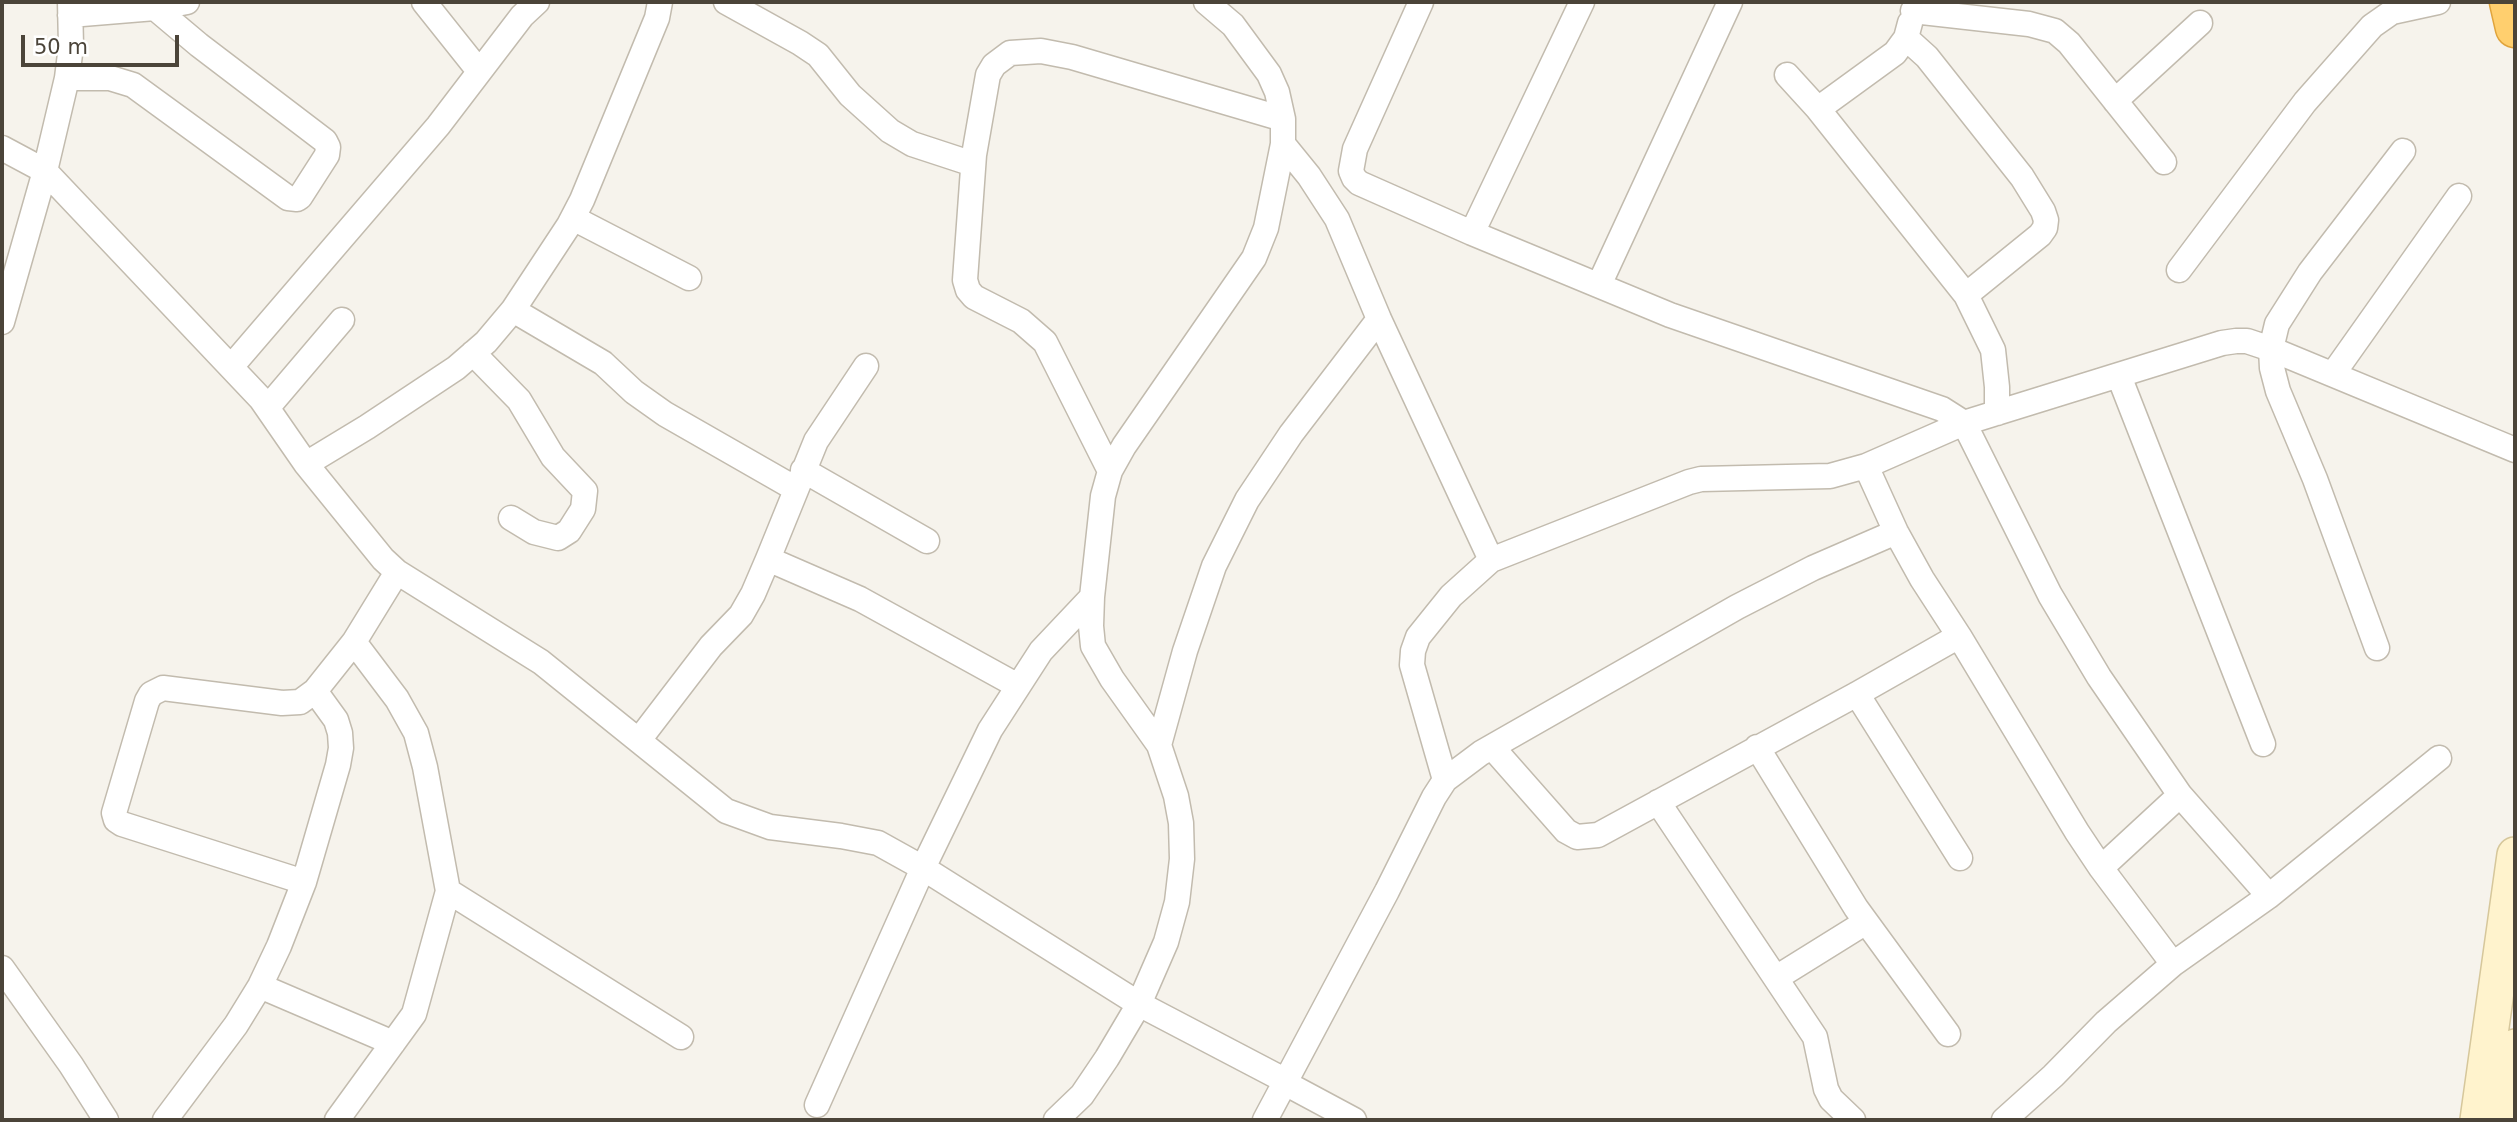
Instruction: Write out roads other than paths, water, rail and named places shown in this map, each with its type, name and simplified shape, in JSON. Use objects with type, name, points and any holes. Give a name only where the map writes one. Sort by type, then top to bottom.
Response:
[{"type":"highway","points":[[2508,2],[2515,28]]},
{"type":"main road","points":[[2478,1120],[2515,855]]},
{"type":"main road","points":[[2506,1120],[2515,1047]]},
{"type":"street","points":[[2,322],[45,171],[66,78],[71,46],[70,8],[155,8],[187,2]]},
{"type":"street","points":[[424,2],[479,71]]},
{"type":"street","points":[[231,367],[438,126],[522,16],[537,2]]},
{"type":"street","points":[[306,464],[432,386],[486,342],[513,310],[573,218],[657,18],[660,2]]},
{"type":"street","points":[[726,2],[818,55],[850,94],[890,131],[912,144],[973,164]]},
{"type":"street","points":[[1056,1120],[1082,1095],[1139,1004],[1166,942],[1177,902],[1182,859],[1181,823],[1176,796],[1160,745],[1112,679],[1093,646],[1092,597],[1103,496],[1110,471],[1124,446],[1254,258],[1266,228],[1283,144],[1283,119],[1278,92],[1256,54],[1233,25],[1206,2]]},
{"type":"street","points":[[1421,2],[1355,149],[1351,171],[1354,178],[1359,183],[1472,233],[1670,315],[1942,408],[1964,423],[2050,595],[2099,677],[2180,795],[2269,897]]},
{"type":"street","points":[[1472,233],[1581,2]]},
{"type":"street","points":[[1599,285],[1730,2]]},
{"type":"street","points":[[2179,270],[2305,102],[2372,26],[2392,12],[2438,2]]},
{"type":"street","points":[[1818,109],[1895,53],[1906,38],[1914,6],[2029,24],[2055,31],[2069,43],[2164,162]]},
{"type":"street","points":[[66,78],[110,78],[133,85],[288,198],[300,197],[327,155],[328,147],[325,141],[155,8]]},
{"type":"street","points":[[2115,101],[2200,23]]},
{"type":"street","points":[[1906,38],[1927,57],[2022,177],[2046,220],[2045,228],[2039,235],[1966,295]]},
{"type":"street","points":[[1110,471],[1045,342],[1021,321],[986,304],[968,290],[965,271],[973,164],[988,75],[1002,59],[1018,51],[1041,51],[1072,57],[1283,119]]},
{"type":"street","points":[[1787,75],[1818,109],[1966,295],[1993,350],[1997,413]]},
{"type":"street","points":[[1283,144],[1309,176],[1337,219],[1491,559]]},
{"type":"street","points":[[2,148],[45,171],[231,367],[268,407],[306,464],[383,559],[397,572],[541,662],[726,811],[770,827],[878,843],[923,868],[1139,1004],[1354,1120]]},
{"type":"street","points":[[2377,648],[2315,479],[2278,391],[2272,369],[2271,349],[2277,324],[2310,272],[2403,151]]},
{"type":"street","points":[[2333,374],[2459,196]]},
{"type":"street","points":[[573,218],[689,278]]},
{"type":"street","points":[[513,310],[603,363],[634,392],[665,414],[927,541]]},
{"type":"street","points":[[1160,745],[1185,651],[1214,566],[1247,500],[1291,434],[1380,319]]},
{"type":"street","points":[[268,407],[342,320]]},
{"type":"street","points":[[1445,780],[1412,665],[1413,650],[1418,638],[1451,596],[1491,559],[1689,482],[1700,479],[1819,477],[1866,466],[1964,423],[2221,343],[2247,341],[2515,450]]},
{"type":"street","points":[[473,353],[519,400],[553,457],[585,491],[583,509],[569,531],[558,538],[534,532],[512,518]]},
{"type":"street","points":[[639,740],[711,646],[741,615],[753,594],[816,441],[866,366]]},
{"type":"street","points":[[2119,376],[2263,744]]},
{"type":"street","points":[[1866,466],[1896,532],[1922,579],[2101,868],[2173,964]]},
{"type":"street","points":[[1265,1120],[1445,780],[1492,747],[1773,587],[1896,532]]},
{"type":"street","points":[[768,559],[860,599],[1018,686]]},
{"type":"street","points":[[304,882],[116,820],[114,814],[147,701],[158,689],[292,704],[300,702],[315,691],[354,642],[397,572]]},
{"type":"street","points":[[817,1105],[923,868],[990,730],[1041,651],[1092,597]]},
{"type":"street","points":[[1492,747],[1566,831],[1577,837],[1598,835],[1959,636]]},
{"type":"street","points":[[337,1120],[406,1027],[418,1005],[448,891],[416,733],[397,699],[354,642]]},
{"type":"street","points":[[178,1115],[260,986],[304,882],[341,748],[336,720],[315,691]]},
{"type":"street","points":[[1857,694],[1960,858]]},
{"type":"street","points":[[1757,747],[1866,922],[1948,1034]]},
{"type":"street","points":[[2004,1120],[2053,1076],[2106,1022],[2173,964],[2269,897],[2440,758]]},
{"type":"street","points":[[2101,868],[2180,795]]},
{"type":"street","points":[[1658,802],[1815,1037],[1826,1089],[1831,1099],[1853,1120]]},
{"type":"street","points":[[448,891],[681,1037]]},
{"type":"street","points":[[1776,978],[1866,922]]},
{"type":"street","points":[[2,968],[71,1065],[106,1120]]},
{"type":"street","points":[[260,986],[393,1043]]}]
